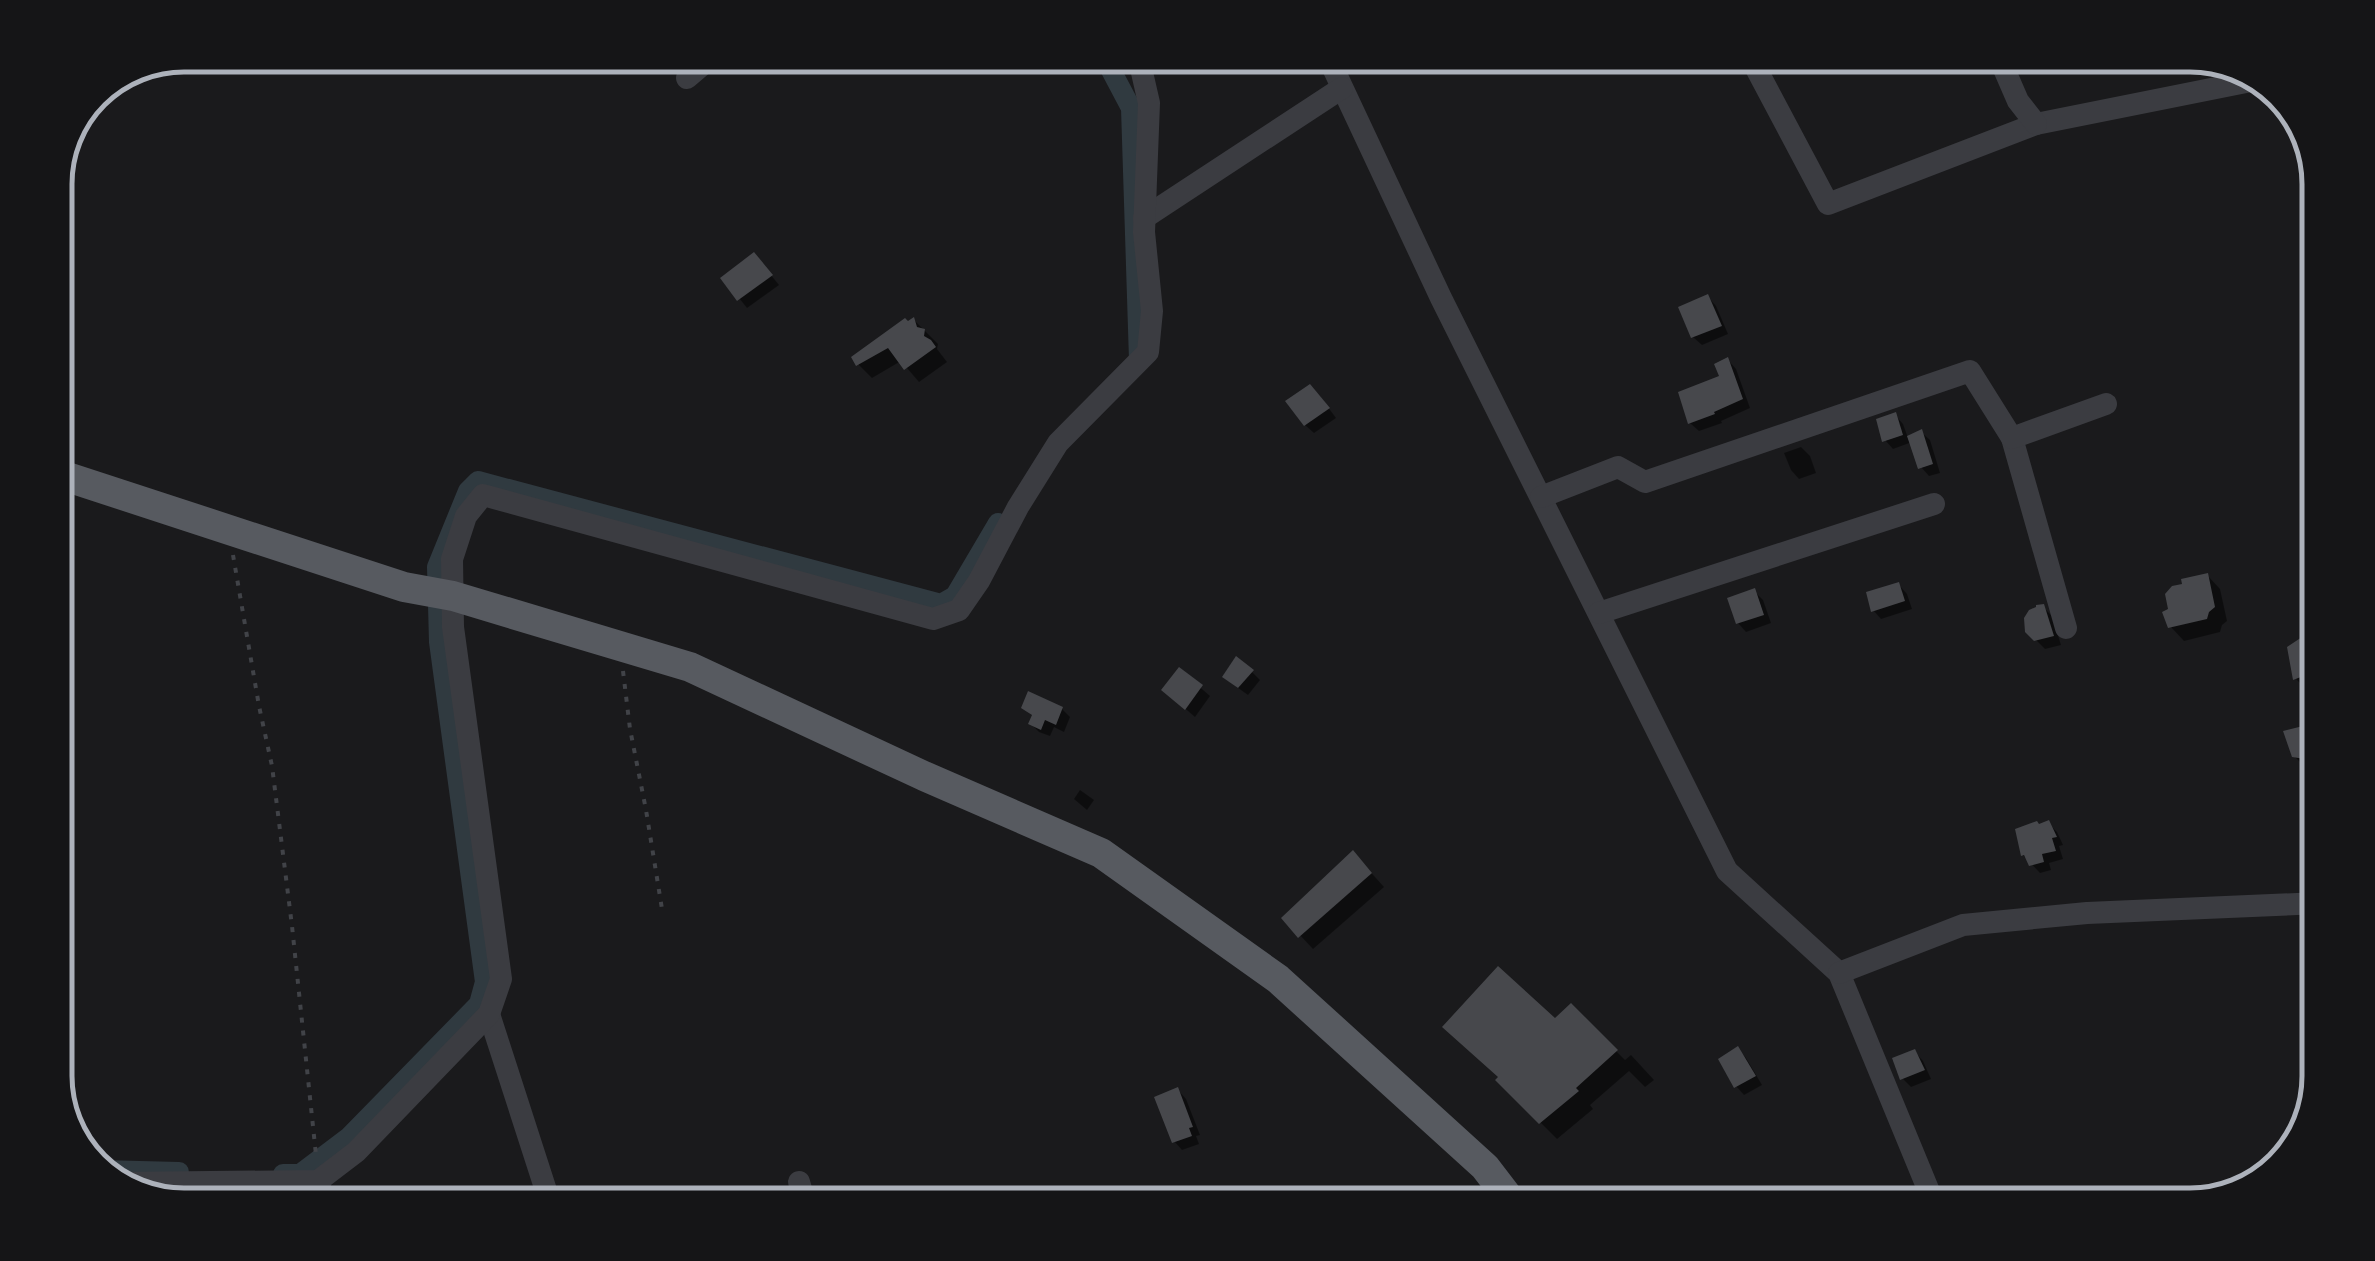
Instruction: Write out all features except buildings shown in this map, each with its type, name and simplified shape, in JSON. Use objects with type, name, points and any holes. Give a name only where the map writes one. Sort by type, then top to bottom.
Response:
[{"type":"main road","points":[[73,479],[404,587],[453,596],[690,667],[1101,853],[1278,979],[1486,1166],[1502,1188]]},
{"type":"street","points":[[687,78],[694,72]]},
{"type":"street","points":[[149,1183],[318,1181],[356,1152],[489,1014],[501,979],[453,627],[452,559],[466,516],[483,495],[933,619],[959,610],[1058,443],[1148,352],[1152,311],[1144,218],[1150,103],[1142,72]]},
{"type":"street","points":[[1334,72],[1727,871],[1838,973],[1928,1188]]},
{"type":"street","points":[[1758,72],[1828,204],[2036,124],[2240,84]]},
{"type":"street","points":[[2005,72],[2018,101],[2036,124]]},
{"type":"street","points":[[1144,218],[1342,88]]},
{"type":"street","points":[[1540,497],[1618,466],[1645,482],[1970,371],[2012,438],[2066,628]]},
{"type":"street","points":[[2012,438],[2106,404]]},
{"type":"street","points":[[1599,613],[1934,504]]},
{"type":"street","points":[[1838,973],[1963,924],[2302,905]]},
{"type":"street","points":[[489,1014],[544,1188]]},
{"type":"street","points":[[318,1181],[320,1188]]},
{"type":"street","points":[[799,1182],[801,1188]]},
{"type":"path","points":[[234,531],[233,554],[272,766],[318,1181]]},
{"type":"path","points":[[623,663],[630,729],[662,908]]},
{"type":"waterway","points":[[1112,72],[1131,108],[1139,360]]},
{"type":"waterway","points":[[283,1174],[300,1174],[349,1137],[479,1004],[485,982],[439,642],[437,567],[468,491],[478,481],[941,604],[955,596],[998,523]]},
{"type":"waterway","points":[[123,1171],[179,1172]]}]
